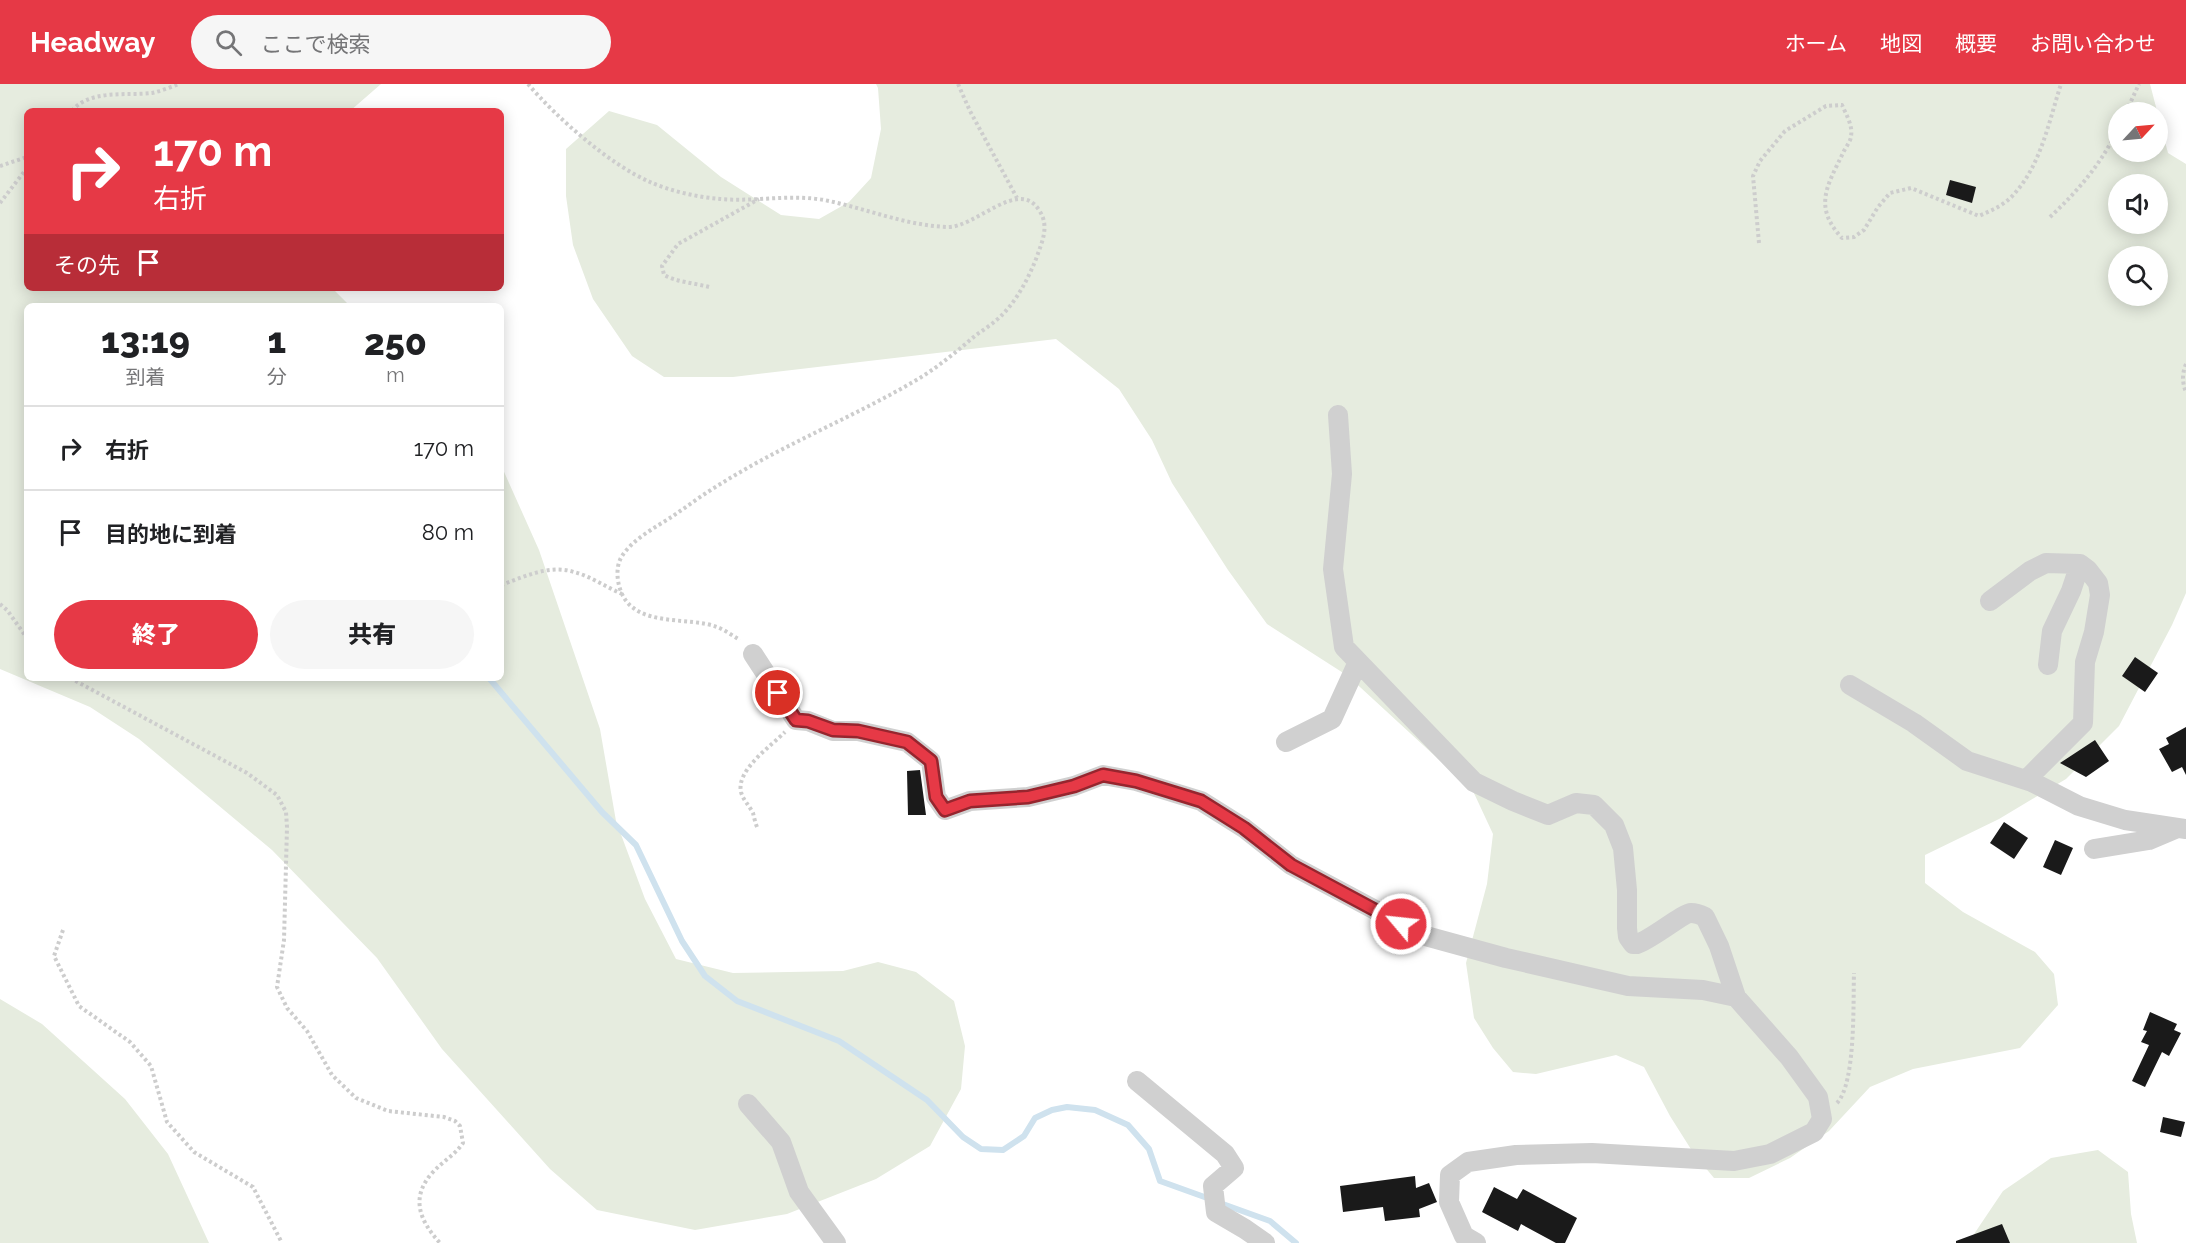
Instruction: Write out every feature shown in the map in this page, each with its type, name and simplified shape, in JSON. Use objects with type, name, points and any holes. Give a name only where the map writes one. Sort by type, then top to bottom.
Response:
[{"type":"street","points":[[1338,415],[1342,474],[1334,568],[1344,647],[1474,782],[1548,815],[1576,803],[1594,805],[1614,825],[1623,848],[1628,937],[1633,944],[1661,932],[1685,914],[1693,912],[1705,917],[1719,946],[1736,997],[1789,1057],[1818,1097],[1822,1119],[1814,1132],[1770,1154],[1734,1161],[1592,1153],[1516,1155],[1468,1162],[1450,1175],[1449,1202],[1464,1236],[1476,1243]]},
{"type":"street","points":[[1990,602],[2030,571],[2046,563],[2080,564],[2098,583],[2100,595],[2094,632],[2085,662],[2083,723],[2026,780]]},
{"type":"street","points":[[2048,665],[2052,631],[2071,591],[2080,564]]},
{"type":"street","points":[[753,654],[796,720],[808,721],[833,730],[858,731],[907,742],[931,761],[936,797],[945,810],[970,801],[1028,797],[1074,786],[1103,775],[1136,781],[1201,801],[1244,828],[1291,865],[1422,934],[1506,958],[1628,986],[1703,990],[1736,997]]},
{"type":"street","points":[[1286,742],[1332,719],[1358,662]]},
{"type":"street","points":[[1850,685],[1914,723],[1967,760],[2026,780],[2079,806],[2125,820],[2181,829]]},
{"type":"street","points":[[2094,849],[2149,840],[2181,829]]},
{"type":"street","points":[[1137,1081],[1225,1154],[1234,1168],[1213,1186],[1216,1212],[1265,1243]]},
{"type":"street","points":[[748,1104],[781,1142],[799,1192],[836,1243]]},
{"type":"path","points":[[74,108],[87,99],[154,93],[179,84]]},
{"type":"path","points":[[528,84],[551,111],[617,163],[651,182],[693,194],[721,199],[792,197],[824,200],[874,214],[950,228],[973,220],[1009,200],[1021,197],[1038,208],[1046,223],[1042,242],[1029,277],[1002,314],[946,360],[913,382],[723,482],[643,536],[621,557],[617,574],[622,594],[631,606],[644,614],[673,621],[716,626],[739,639],[753,654]]},
{"type":"path","points":[[958,84],[1017,198]]},
{"type":"path","points":[[1759,243],[1752,176],[1760,161],[1785,131],[1826,105],[1842,105],[1849,121],[1851,136],[1827,190],[1823,207],[1832,227],[1842,238],[1854,237],[1864,230],[1890,193],[1911,188],[1979,216],[1997,208],[2014,194],[2037,160],[2061,84]]},
{"type":"path","points":[[2131,102],[2139,84]]},
{"type":"path","points":[[2050,217],[2075,194],[2108,150]]},
{"type":"path","points":[[0,166],[24,157]]},
{"type":"path","points":[[0,203],[24,172]]},
{"type":"path","points":[[709,287],[682,279],[672,279],[664,275],[662,266],[678,244],[761,198]]},
{"type":"path","points":[[2186,364],[2183,378],[2186,392]]},
{"type":"path","points":[[504,584],[534,573],[558,569],[576,572],[622,594]]},
{"type":"path","points":[[0,604],[24,634]]},
{"type":"path","points":[[76,681],[247,772],[277,795],[286,812],[287,827],[284,940],[277,987],[287,1008],[307,1031],[332,1075],[356,1098],[388,1111],[444,1117],[455,1121],[460,1126],[464,1143],[433,1172],[421,1190],[419,1198],[418,1206],[422,1219],[440,1243]]},
{"type":"path","points":[[757,826],[741,791],[741,781],[745,771],[753,762],[796,720]]},
{"type":"path","points":[[63,930],[54,956],[79,1006],[130,1042],[151,1066],[167,1122],[194,1152],[253,1186],[282,1243]]},
{"type":"path","points":[[1822,1119],[1842,1097],[1851,1059],[1854,973]]},
{"type":"shaded area","points":[[0,84],[381,84],[353,108],[24,108],[24,291],[335,291],[347,303],[24,303],[24,679],[0,669]]},
{"type":"shaded area","points":[[876,84],[2150,84],[2155,102],[2108,102],[2108,162],[2168,162],[2168,153],[2186,164],[2186,593],[2172,625],[2119,726],[2066,779],[1999,819],[1925,855],[1925,883],[1963,912],[2035,952],[2054,974],[2058,1005],[2020,1048],[1913,1069],[1870,1087],[1829,1131],[1790,1158],[1749,1178],[1714,1178],[1694,1154],[1670,1116],[1644,1067],[1616,1055],[1536,1074],[1513,1072],[1493,1048],[1474,1018],[1466,963],[1487,884],[1493,834],[1473,791],[1348,676],[1267,624],[1228,570],[1172,483],[1152,440],[1119,389],[1056,339],[733,377],[664,377],[632,356],[593,299],[573,245],[566,196],[566,149],[609,111],[657,125],[721,177],[781,215],[819,219],[849,202],[871,178],[881,129]]},
{"type":"shaded area","points":[[504,472],[539,550],[600,729],[616,821],[645,899],[676,959],[733,973],[843,971],[878,962],[916,972],[954,1001],[965,1046],[961,1089],[930,1146],[876,1179],[787,1214],[695,1230],[597,1210],[550,1169],[442,1049],[377,958],[272,850],[139,739],[90,707],[28,681],[504,681]]},
{"type":"shaded area","points":[[0,999],[42,1024],[125,1099],[168,1154],[209,1243],[0,1243]]},
{"type":"shaded area","points":[[2098,1150],[2128,1172],[2131,1214],[2137,1243],[1968,1243],[2003,1191],[2051,1158]]},
{"type":"building","points":[[1950,180],[1976,187],[1972,203],[1946,195]]},
{"type":"building","points":[[2135,657],[2158,673],[2145,692],[2122,676]]},
{"type":"building","points":[[2186,727],[2186,775],[2182,767],[2172,772],[2159,749],[2169,744],[2166,738]]},
{"type":"building","points":[[2095,740],[2109,761],[2086,777],[2060,763]]},
{"type":"building","points":[[920,770],[926,815],[908,815],[907,771]]},
{"type":"building","points":[[2004,822],[2028,838],[2014,859],[1990,843]]},
{"type":"building","points":[[2055,840],[2073,848],[2061,875],[2043,867]]},
{"type":"building","points":[[2150,1012],[2177,1024],[2174,1030],[2181,1033],[2169,1056],[2162,1052],[2145,1087],[2132,1081],[2149,1045],[2141,1042],[2147,1031],[2143,1030]]},
{"type":"building","points":[[2163,1117],[2185,1122],[2181,1137],[2160,1132]]},
{"type":"building","points":[[1415,1176],[1416,1188],[1429,1183],[1437,1202],[1419,1209],[1420,1217],[1385,1221],[1383,1207],[1343,1212],[1340,1186]]},
{"type":"building","points":[[1494,1187],[1517,1199],[1523,1189],[1577,1218],[1565,1243],[1556,1243],[1521,1224],[1518,1231],[1482,1212]]},
{"type":"building","points":[[2002,1224],[2010,1243],[1956,1243],[1956,1241]]},
{"type":"waterway","points":[[492,681],[602,812],[636,845],[682,941],[705,976],[737,1001],[839,1041],[927,1100],[963,1137],[981,1149],[1003,1150],[1024,1136],[1035,1118],[1052,1110],[1067,1107],[1095,1110],[1128,1125],[1149,1149],[1160,1181],[1210,1199]]},
{"type":"waterway","points":[[1220,1203],[1270,1221],[1296,1243]]},
{"type":"route","points":[[778,693],[796,720],[808,721],[833,730],[858,731],[907,742],[931,761],[936,797],[945,810],[970,801],[1028,797],[1074,786],[1103,775],[1168,789],[1201,801],[1244,828],[1291,865],[1401,924]]}]
